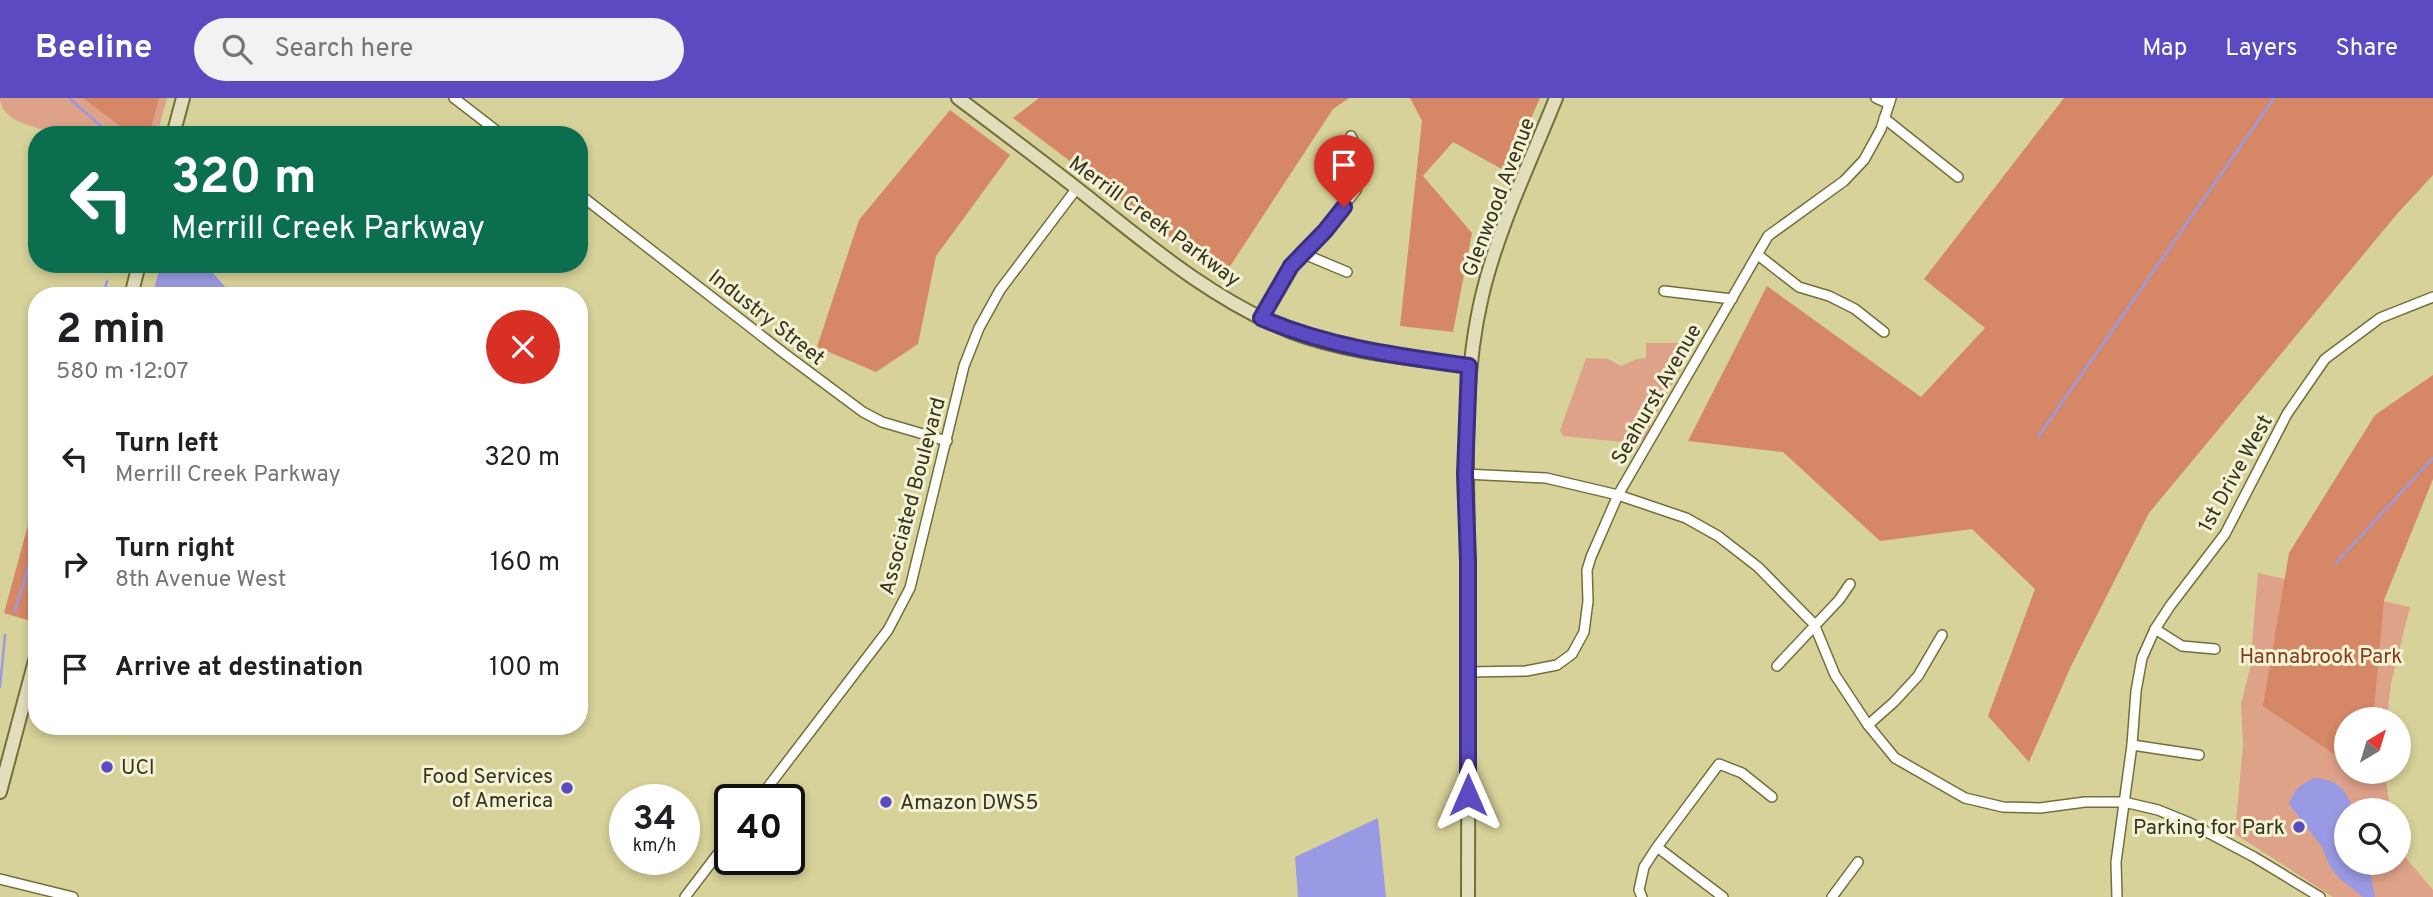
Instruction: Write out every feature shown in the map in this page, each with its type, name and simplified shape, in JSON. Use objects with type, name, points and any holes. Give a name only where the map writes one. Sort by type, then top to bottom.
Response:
[{"type":"street","points":[[175,126],[183,98]]},
{"type":"street","points":[[454,98],[490,126]]},
{"type":"street","name":"Merrill Creek Parkway","points":[[958,98],[1175,265],[1220,296],[1261,318],[1322,341],[1383,354],[1469,366]]},
{"type":"street","name":"Glenwood Avenue","points":[[1468,897],[1468,561],[1465,474],[1469,366],[1493,255],[1556,98]]},
{"type":"street","points":[[1876,98],[1890,101]]},
{"type":"street","name":"Seahurst Avenue","points":[[1468,672],[1525,671],[1557,665],[1572,654],[1584,632],[1588,601],[1587,570],[1618,495],[1768,236],[1850,175],[1864,160],[1881,129],[1890,101]]},
{"type":"street","points":[[1884,118],[1958,177]]},
{"type":"street","points":[[1261,318],[1291,266],[1325,231],[1356,190],[1361,175],[1360,156],[1351,135]]},
{"type":"street","name":"Associated Boulevard","points":[[770,784],[899,612],[910,588],[964,366],[979,328],[1000,290],[1077,188]]},
{"type":"street","name":"Industry Street","points":[[588,201],[863,412],[882,422],[947,441]]},
{"type":"street","points":[[1304,254],[1347,272]]},
{"type":"street","points":[[1758,254],[1799,286],[1829,296],[1855,309],[1884,332]]},
{"type":"street","points":[[1664,291],[1732,299]]},
{"type":"street","name":"1st Drive West","points":[[2117,897],[2116,862],[2132,745],[2136,691],[2143,658],[2155,629],[2225,534],[2287,414],[2325,359],[2380,318],[2433,297]]},
{"type":"street","points":[[1465,474],[1546,478],[1618,495],[1686,518],[1718,536],[1758,566],[1814,624],[1835,676],[1868,725],[1895,758],[1965,798],[2003,807],[2040,808],[2124,802],[2158,810],[2190,823],[2254,857],[2320,897]]},
{"type":"street","points":[[1777,666],[1839,600],[1850,584]]},
{"type":"street","points":[[2155,629],[2182,646],[2215,649]]},
{"type":"street","points":[[1868,725],[1895,702],[1918,676],[1942,635]]},
{"type":"street","points":[[0,792],[28,687]]},
{"type":"street","points":[[2132,745],[2199,755]]},
{"type":"street","points":[[1642,897],[1639,890],[1644,867],[1719,764],[1742,772],[1772,797]]},
{"type":"street","points":[[1657,847],[1723,897]]},
{"type":"street","points":[[685,897],[714,859]]},
{"type":"street","points":[[1832,897],[1858,862]]},
{"type":"street","points":[[0,879],[73,897]]},
{"type":"green space","points":[[0,98],[167,98],[159,126],[33,126],[6,112]]},
{"type":"green space","points":[[83,98],[159,98],[151,126],[120,126]]},
{"type":"green space","points":[[1039,98],[1349,98],[1333,109],[1223,277],[1013,118]]},
{"type":"green space","points":[[1410,98],[1540,98],[1507,172],[1453,142],[1423,176],[1472,233],[1453,332],[1400,326],[1422,121]]},
{"type":"green space","points":[[2064,98],[2433,98],[2433,175],[2397,214],[2149,513],[2071,666],[2029,762],[1988,716],[2035,589],[1972,529],[1880,541],[1783,452],[1688,441],[1767,286],[1921,397],[1985,328],[1924,279]]},
{"type":"green space","points":[[950,110],[1010,155],[936,256],[918,344],[876,372],[817,347],[859,220]]},
{"type":"green space","points":[[1646,343],[1692,346],[1643,440],[1622,442],[1563,436],[1560,430],[1586,358],[1608,359],[1621,366],[1646,358]]},
{"type":"green space","points":[[2433,375],[2433,479],[2384,600],[2374,707],[2334,707],[2334,754],[2263,706],[2289,553],[2375,415]]},
{"type":"green space","points":[[28,525],[28,620],[4,613]]},
{"type":"green space","name":"Hannabrook Park","points":[[2258,573],[2410,607],[2391,683],[2388,707],[2334,707],[2334,784],[2387,784],[2388,798],[2334,798],[2334,875],[2411,875],[2411,864],[2433,890],[2433,897],[2333,897],[2235,834],[2243,745],[2241,704],[2250,668]]},
{"type":"water","points":[[158,273],[213,273],[225,287],[155,287]]},
{"type":"water","points":[[2315,778],[2334,783],[2349,798],[2334,798],[2334,872],[2322,847],[2289,804],[2293,794]]},
{"type":"water","points":[[1378,818],[1386,897],[1298,897],[1295,857]]},
{"type":"water","points":[[2337,875],[2370,875],[2375,897],[2363,897]]},
{"type":"waterway","points":[[69,98],[101,126]]},
{"type":"waterway","points":[[2038,437],[2274,98]]},
{"type":"waterway","points":[[105,287],[107,281]]},
{"type":"waterway","points":[[2336,563],[2433,458]]},
{"type":"waterway","points":[[15,611],[28,569]]},
{"type":"waterway","points":[[0,687],[5,635]]},
{"type":"place","name":"UCI","points":[[107,767]]},
{"type":"place","name":"Food Services of America","points":[[567,788]]},
{"type":"place","name":"Amazon DWS5","points":[[886,802]]},
{"type":"place","name":"Parking for Park","points":[[2299,827]]},
{"type":"route","points":[[1344,207],[1291,266],[1261,318],[1322,341],[1383,354],[1469,366],[1465,474],[1468,561],[1468,795]]}]
